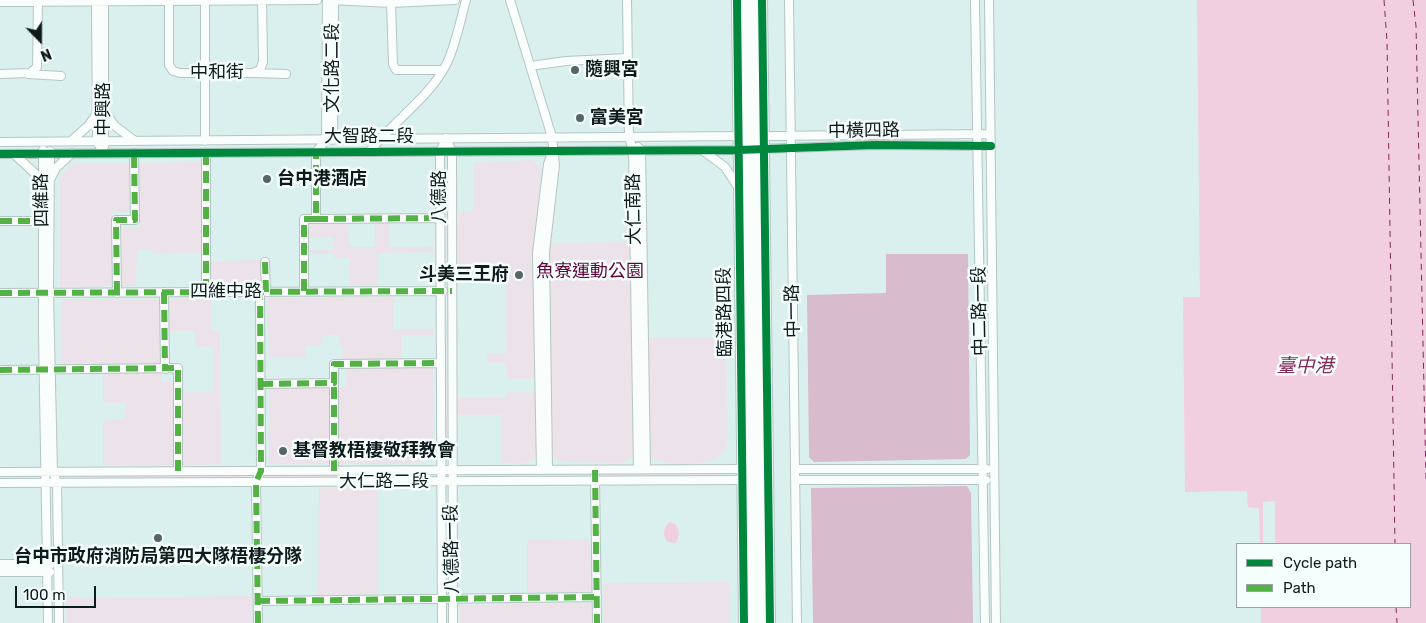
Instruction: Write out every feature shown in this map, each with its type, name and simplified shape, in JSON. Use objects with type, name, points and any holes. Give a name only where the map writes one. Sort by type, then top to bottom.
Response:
[{"type":"main road","name":"臨港路四段","points":[[737,0],[751,136]]},
{"type":"main road","name":"臨港路四段","points":[[745,0],[751,136],[755,480],[761,623]]},
{"type":"main road","name":"臨港路四段","points":[[752,623],[755,469],[751,136],[754,0]]},
{"type":"main road","name":"臨港路四段","points":[[751,136],[762,0]]},
{"type":"main road","name":"臨港路四段","points":[[751,149],[739,188],[755,469]]},
{"type":"main road","name":"臨港路四段","points":[[744,623],[755,480]]},
{"type":"main road","name":"臨港路四段","points":[[755,480],[770,623]]},
{"type":"street","points":[[205,0],[205,141]]},
{"type":"street","name":"中和街","points":[[168,1],[169,62],[171,68],[178,73],[252,73],[260,70],[263,62],[262,0]]},
{"type":"street","points":[[0,2],[317,0]]},
{"type":"street","points":[[330,0],[391,3],[454,0]]},
{"type":"street","name":"文化路二段","points":[[330,0],[330,140]]},
{"type":"street","points":[[368,152],[378,139],[424,94],[442,70],[450,57],[466,0]]},
{"type":"street","points":[[510,0],[552,137],[555,165],[545,262],[545,470]]},
{"type":"street","points":[[627,0],[629,137]]},
{"type":"street","name":"中一路","points":[[789,0],[797,623]]},
{"type":"street","name":"中二路一段","points":[[976,0],[985,623]]},
{"type":"street","name":"中二路一段","points":[[989,0],[996,623]]},
{"type":"street","points":[[28,74],[36,69],[38,63],[38,1]]},
{"type":"street","name":"中興路","points":[[100,1],[101,141],[103,153]]},
{"type":"street","points":[[391,3],[393,64],[396,70],[442,70]]},
{"type":"street","points":[[530,66],[566,61],[628,58]]},
{"type":"street","points":[[252,73],[286,74]]},
{"type":"street","points":[[0,74],[61,76]]},
{"type":"street","points":[[72,142],[101,112],[115,126],[135,141]]},
{"type":"street","name":"中橫四路","points":[[751,136],[990,134]]},
{"type":"street","name":"大智路二段","points":[[0,142],[751,136]]},
{"type":"street","name":"大仁南路","points":[[629,137],[637,150],[642,469]]},
{"type":"street","name":"八德路","points":[[440,476],[440,152],[446,138]]},
{"type":"street","name":"八德路","points":[[446,138],[452,152],[452,476]]},
{"type":"street","points":[[316,219],[316,152],[330,140]]},
{"type":"street","name":"四維路","points":[[46,142],[41,154],[50,214],[46,293]]},
{"type":"street","name":"四維路","points":[[46,142],[51,154],[42,221],[46,293],[49,472],[46,483],[48,623]]},
{"type":"street","name":"中橫四路","points":[[751,149],[990,146]]},
{"type":"street","name":"大智路二段","points":[[0,154],[751,149]]},
{"type":"street","points":[[702,150],[724,165],[739,188]]},
{"type":"street","points":[[14,154],[46,181],[56,168],[72,153]]},
{"type":"street","points":[[117,292],[116,220],[135,220],[134,153]]},
{"type":"street","points":[[206,153],[206,292]]},
{"type":"street","points":[[0,221],[42,221],[50,214]]},
{"type":"street","points":[[304,292],[304,219],[440,218]]},
{"type":"street","points":[[258,623],[256,482],[261,471],[261,384],[265,262]]},
{"type":"street","name":"四維中路","points":[[0,293],[452,291]]},
{"type":"street","points":[[164,292],[165,369]]},
{"type":"street","points":[[334,471],[334,364],[440,363]]},
{"type":"street","points":[[0,370],[178,368],[178,471]]},
{"type":"street","points":[[261,384],[334,383]]},
{"type":"street","name":"大仁路二段","points":[[452,476],[545,470],[755,469]]},
{"type":"street","points":[[796,469],[994,469]]},
{"type":"street","points":[[595,470],[597,623]]},
{"type":"street","name":"大仁路二段","points":[[0,472],[334,471],[440,476]]},
{"type":"street","name":"四維路","points":[[49,472],[57,483],[59,623]]},
{"type":"street","name":"大仁路二段","points":[[0,483],[256,482],[440,476],[595,481],[755,480]]},
{"type":"street","name":"八德路一段","points":[[440,476],[442,623]]},
{"type":"street","name":"八德路一段","points":[[452,476],[453,623]]},
{"type":"street","points":[[796,480],[994,480]]},
{"type":"street","points":[[0,564],[58,568]]},
{"type":"street","points":[[0,572],[48,568]]},
{"type":"street","points":[[258,602],[597,597]]},
{"type":"green space","points":[[531,160],[539,164],[542,171],[533,251],[535,379],[507,379],[506,363],[487,363],[487,353],[506,353],[505,269],[458,269],[458,211],[473,211],[473,163]]},
{"type":"green space","points":[[201,162],[201,253],[153,254],[153,250],[137,250],[136,286],[121,286],[120,228],[139,227],[138,163]]},
{"type":"green space","points":[[79,163],[130,163],[131,212],[112,212],[113,286],[60,287],[60,177],[69,166]]},
{"type":"green space","points":[[445,176],[447,176],[446,280],[445,279]]},
{"type":"green space","points":[[308,223],[348,223],[349,244],[352,247],[375,247],[375,223],[390,223],[390,247],[430,247],[433,244],[433,255],[430,252],[378,253],[378,285],[350,285],[349,258],[333,258],[333,254],[309,254],[308,250],[333,250],[333,238],[309,238]]},
{"type":"green space","name":"魚寮運動公園","points":[[630,242],[633,455],[629,460],[622,463],[559,462],[554,458],[552,452],[550,243]]},
{"type":"green space","points":[[263,260],[263,286],[211,286],[211,261]]},
{"type":"green space","points":[[393,297],[393,329],[430,329],[433,326],[433,337],[430,335],[401,335],[401,359],[343,360],[343,348],[340,347],[339,335],[324,335],[322,346],[306,346],[306,358],[269,358],[268,298]]},
{"type":"green space","points":[[211,298],[211,330],[220,331],[221,462],[224,464],[182,465],[182,392],[214,392],[214,350],[211,347],[195,347],[195,331],[168,331],[168,299]]},
{"type":"green space","points":[[61,299],[160,299],[161,365],[61,365]]},
{"type":"green space","points":[[445,301],[447,453],[445,453]]},
{"type":"green space","points":[[648,337],[726,337],[728,440],[724,451],[715,459],[682,464],[663,462],[651,457]]},
{"type":"green space","points":[[433,367],[433,444],[427,458],[415,464],[339,464],[338,387],[346,387],[346,368]]},
{"type":"green space","points":[[103,373],[161,373],[161,381],[174,381],[174,465],[103,465],[103,421],[125,419],[125,403],[103,403]]},
{"type":"green space","points":[[330,387],[331,464],[269,464],[269,388]]},
{"type":"green space","points":[[507,392],[535,392],[536,453],[527,462],[517,464],[502,463],[502,415],[458,415],[458,397],[507,397]]},
{"type":"green space","points":[[584,474],[584,477],[471,477],[471,475]]},
{"type":"green space","points":[[606,474],[720,474],[720,476],[606,476]]},
{"type":"green space","points":[[245,475],[245,478],[77,478],[77,476]]},
{"type":"green space","points":[[268,475],[420,475],[420,477],[268,478]]},
{"type":"green space","points":[[319,488],[378,488],[378,594],[318,595]]},
{"type":"green space","points":[[590,539],[591,591],[527,592],[527,540]]},
{"type":"green space","points":[[729,582],[730,623],[603,623],[603,583]]},
{"type":"green space","points":[[252,596],[252,623],[66,623],[66,598]]},
{"type":"green space","points":[[591,603],[591,623],[460,623],[460,605]]},
{"type":"shaded area","points":[[886,254],[968,254],[970,455],[966,459],[814,462],[809,457],[807,295],[886,293]]},
{"type":"shaded area","points":[[967,486],[971,493],[973,623],[813,623],[811,488]]},
{"type":"water","name":"臺中港","points":[[1197,0],[1426,0],[1426,623],[1261,623],[1261,608],[1411,608],[1411,543],[1260,543],[1259,508],[1248,507],[1247,491],[1185,492],[1183,297],[1200,297]]},
{"type":"water","points":[[669,522],[675,524],[679,531],[679,536],[675,543],[668,542],[664,537],[665,529]]},
{"type":"pier","points":[[1275,501],[1275,543],[1263,543],[1263,502]]},
{"type":"ferry route","points":[[1384,0],[1387,41],[1395,543]]},
{"type":"ferry route","points":[[1413,0],[1416,26],[1426,479]]},
{"type":"ferry route","points":[[1396,608],[1397,623]]},
{"type":"marked path","points":[[304,291],[304,219],[316,219],[316,152]]},
{"type":"marked path","points":[[117,293],[116,220],[135,220],[134,153]]},
{"type":"marked path","points":[[206,153],[206,292]]},
{"type":"marked path","points":[[0,221],[42,221],[49,214]]},
{"type":"marked path","points":[[316,219],[440,218]]},
{"type":"marked path","points":[[265,262],[266,292]]},
{"type":"marked path","points":[[0,293],[452,291]]},
{"type":"marked path","points":[[164,292],[165,369]]},
{"type":"marked path","points":[[258,623],[256,482],[261,471],[260,292]]},
{"type":"marked path","points":[[261,384],[334,383],[334,364],[440,363]]},
{"type":"marked path","points":[[0,370],[178,368],[178,471]]},
{"type":"marked path","points":[[334,383],[334,471]]},
{"type":"marked path","points":[[595,470],[597,623]]},
{"type":"marked path","points":[[258,601],[597,597]]},
{"type":"cycle path","points":[[737,0],[744,623]]},
{"type":"cycle path","points":[[762,0],[770,623]]},
{"type":"cycle path","points":[[0,154],[739,150],[874,145],[991,146]]},
{"type":"place","name":"隨興宮","points":[[575,70]]},
{"type":"place","name":"富美宮","points":[[580,118]]},
{"type":"place","name":"台中港酒店","points":[[267,179]]},
{"type":"place","name":"斗美三王府","points":[[519,275]]},
{"type":"place","name":"基督教梧棲敬拜教會","points":[[283,451]]},
{"type":"place","name":"台中市政府消防局第四大隊梧棲分隊","points":[[158,538]]}]
